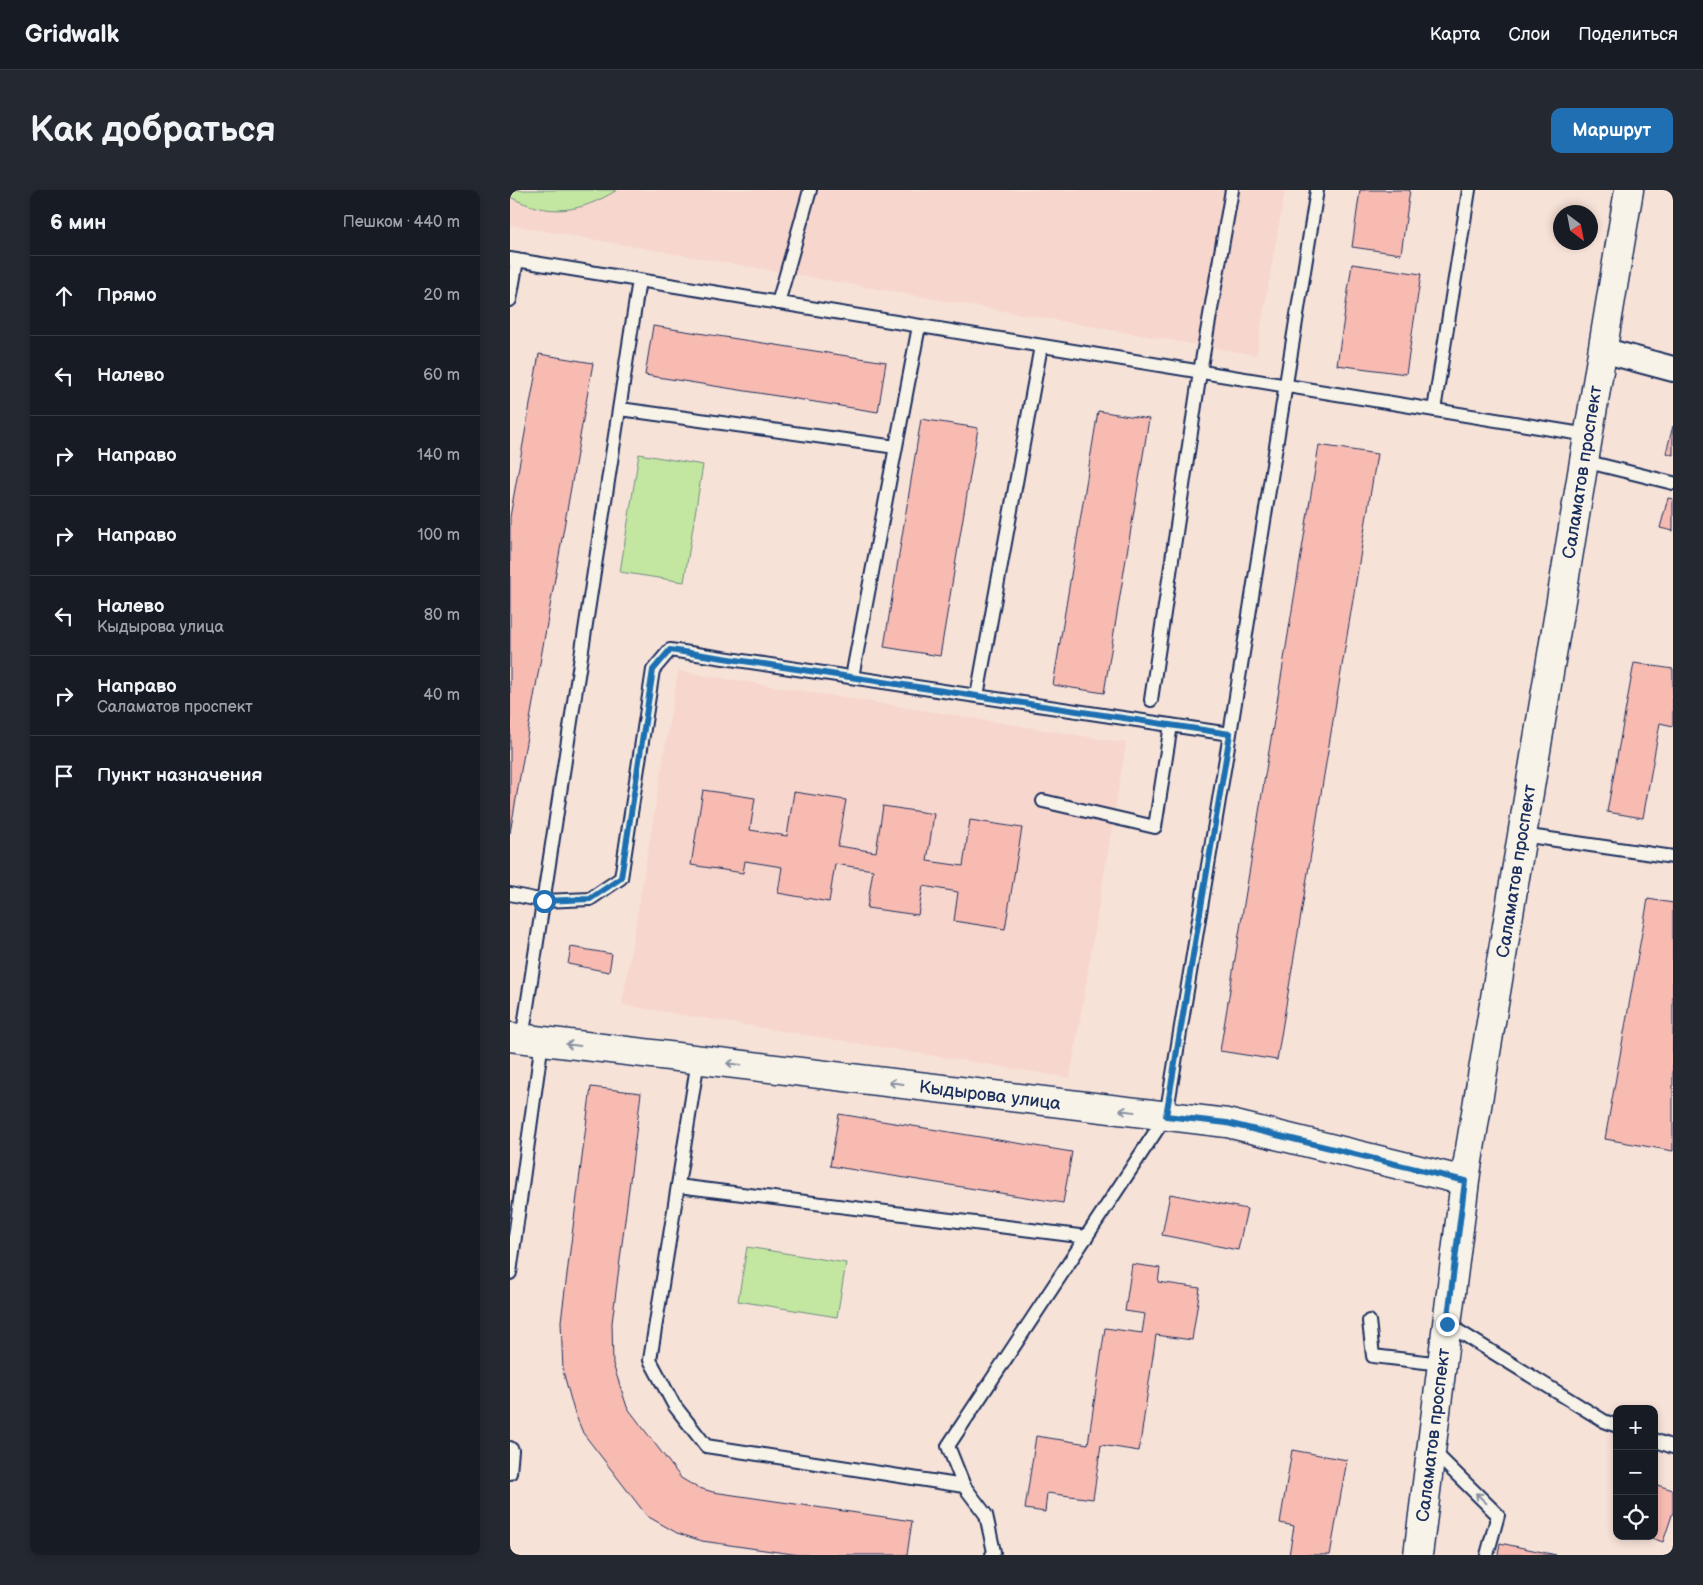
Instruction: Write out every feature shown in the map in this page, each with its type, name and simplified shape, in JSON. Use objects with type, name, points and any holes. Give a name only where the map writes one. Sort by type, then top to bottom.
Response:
[{"type":"street","name":"Саламатов проспект","points":[[1418,1555],[1465,1181],[1628,190]]},
{"type":"street","points":[[1602,350],[1673,369]]},
{"type":"street","name":"Кыдырова улица","points":[[525,1039],[1227,1123],[1465,1181]]},
{"type":"lane","points":[[778,303],[810,190]]},
{"type":"lane","points":[[1151,700],[1200,372],[1232,190]]},
{"type":"lane","points":[[992,1555],[994,1552],[986,1515],[964,1486],[948,1446],[1166,1116],[1230,734],[1317,190]]},
{"type":"lane","points":[[1434,410],[1469,190]]},
{"type":"lane","points":[[510,300],[513,259],[1434,410],[1586,448],[1673,482]]},
{"type":"lane","points":[[510,1272],[525,1039],[544,901],[640,280]]},
{"type":"lane","points":[[852,677],[918,326]]},
{"type":"lane","points":[[977,696],[1041,346]]},
{"type":"lane","points":[[620,409],[896,447]]},
{"type":"lane","points":[[510,894],[544,901],[590,899],[621,878],[653,670],[670,650],[1230,734]]},
{"type":"lane","points":[[1042,802],[1155,827],[1171,725]]},
{"type":"lane","points":[[1522,835],[1673,857]]},
{"type":"lane","points":[[698,1060],[650,1360],[674,1404],[706,1446],[964,1486]]},
{"type":"lane","points":[[678,1186],[1087,1236]]},
{"type":"lane","points":[[1369,1321],[1373,1356],[1442,1364]]},
{"type":"lane","points":[[1447,1324],[1604,1421],[1613,1424]]},
{"type":"lane","points":[[1658,1441],[1673,1447]]},
{"type":"lane","points":[[510,1448],[512,1450],[510,1473]]},
{"type":"lane","points":[[1432,1450],[1498,1515],[1487,1555]]},
{"type":"shaded area","points":[[510,190],[1285,190],[1256,355],[510,225]]},
{"type":"shaded area","points":[[678,671],[1126,743],[1070,1078],[622,1005]]},
{"type":"green space","points":[[510,190],[617,190],[590,204],[577,208],[551,210],[538,208],[510,197]]},
{"type":"green space","points":[[639,454],[703,465],[684,582],[620,572]]},
{"type":"green space","points":[[747,1247],[846,1263],[837,1317],[738,1301]]},
{"type":"building","points":[[1360,190],[1410,190],[1401,254],[1352,247]]},
{"type":"building","points":[[1352,264],[1421,274],[1406,374],[1337,365]]},
{"type":"building","points":[[653,326],[886,362],[878,412],[645,375]]},
{"type":"building","points":[[539,354],[593,363],[510,833],[510,517]]},
{"type":"building","points":[[1098,411],[1149,419],[1104,693],[1053,685]]},
{"type":"building","points":[[921,419],[978,428],[940,656],[884,647]]},
{"type":"building","points":[[1673,426],[1673,455],[1666,453]]},
{"type":"building","points":[[1319,445],[1377,454],[1277,1060],[1220,1051]]},
{"type":"building","points":[[1668,498],[1673,499],[1673,531],[1660,528]]},
{"type":"building","points":[[1634,663],[1673,669],[1673,726],[1660,723],[1643,818],[1607,812]]},
{"type":"building","points":[[703,790],[755,798],[750,830],[787,836],[794,792],[846,800],[838,846],[876,852],[883,806],[934,814],[927,861],[963,866],[970,820],[1022,828],[1005,929],[954,921],[958,892],[923,886],[918,915],[867,908],[873,870],[835,864],[829,902],[778,893],[782,867],[745,861],[743,873],[691,865]]},
{"type":"building","points":[[1648,899],[1673,903],[1673,1151],[1605,1139]]},
{"type":"building","points":[[571,947],[612,954],[609,972],[568,964]]},
{"type":"building","points":[[591,1087],[641,1093],[612,1323],[613,1364],[627,1407],[681,1478],[696,1487],[713,1492],[912,1521],[907,1555],[799,1555],[702,1541],[677,1533],[647,1516],[583,1433],[574,1411],[563,1371],[561,1321]]},
{"type":"building","points":[[839,1114],[1072,1152],[1063,1203],[830,1166]]},
{"type":"building","points":[[1170,1194],[1247,1209],[1238,1250],[1162,1235]]},
{"type":"building","points":[[1132,1264],[1160,1268],[1158,1282],[1200,1288],[1192,1340],[1156,1335],[1139,1451],[1101,1445],[1093,1499],[1047,1493],[1045,1512],[1025,1509],[1036,1436],[1088,1444],[1105,1328],[1142,1333],[1145,1314],[1125,1311]]},
{"type":"building","points":[[1292,1450],[1347,1460],[1330,1555],[1289,1555],[1294,1526],[1280,1523]]},
{"type":"building","points":[[1658,1485],[1673,1490],[1673,1512],[1663,1542],[1657,1540]]},
{"type":"building","points":[[1500,1543],[1556,1555],[1498,1555]]},
{"type":"route","points":[[544,901],[590,899],[621,878],[653,670],[670,650],[1230,734],[1166,1116],[1227,1123],[1465,1181],[1447,1324]]}]
